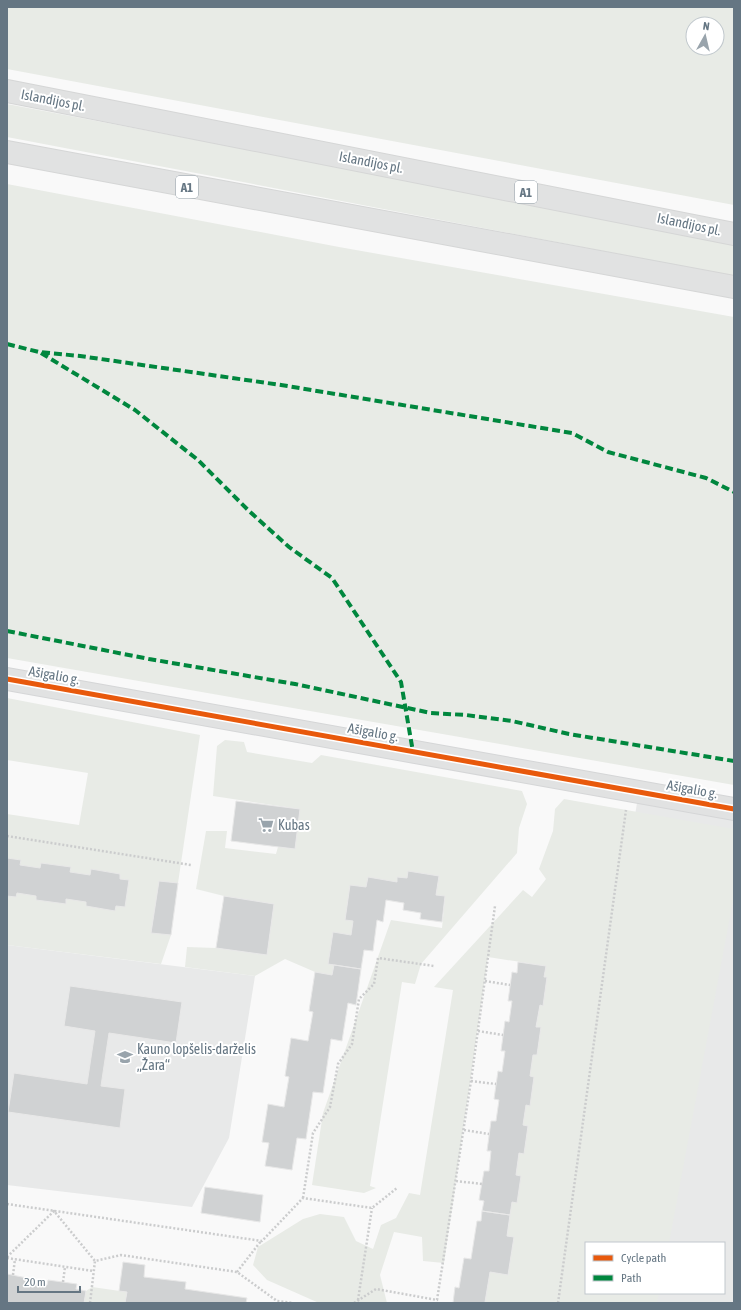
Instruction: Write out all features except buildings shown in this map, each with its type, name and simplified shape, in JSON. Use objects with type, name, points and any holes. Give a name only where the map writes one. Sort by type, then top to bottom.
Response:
[{"type":"main road","name":"Islandijos pl.","points":[[7,91],[734,234]]},
{"type":"main road","name":"A1","points":[[7,152],[734,286]]},
{"type":"main road","name":"Ašigalio g.","points":[[7,679],[734,809]]},
{"type":"path","points":[[558,1303],[629,790]]},
{"type":"path","points":[[7,836],[191,866]]},
{"type":"path","points":[[354,1303],[376,1289],[437,1300],[464,1130],[495,906]]},
{"type":"path","points":[[237,1272],[262,1241],[303,1198],[313,1133],[330,1107],[338,1064],[352,1044],[359,999],[374,984],[378,958],[434,966]]},
{"type":"path","points":[[485,981],[510,985]]},
{"type":"path","points":[[478,1031],[503,1035]]},
{"type":"path","points":[[471,1080],[496,1084]]},
{"type":"path","points":[[464,1130],[489,1134]]},
{"type":"path","points":[[456,1181],[482,1184]]},
{"type":"path","points":[[358,1301],[372,1208],[397,1188]]},
{"type":"path","points":[[303,1198],[372,1208]]},
{"type":"path","points":[[7,1204],[262,1241]]},
{"type":"path","points":[[7,1258],[54,1211]]},
{"type":"path","points":[[54,1211],[95,1261]]},
{"type":"path","points":[[95,1261],[121,1255],[237,1272],[277,1301],[293,1303]]},
{"type":"path","points":[[7,1258],[93,1270]]},
{"type":"path","points":[[13,1275],[15,1260]]},
{"type":"path","points":[[90,1303],[95,1261]]},
{"type":"path","points":[[63,1282],[65,1266]]},
{"type":"shaded area","points":[[7,7],[734,7],[734,205],[7,69]]},
{"type":"shaded area","points":[[7,104],[734,242],[734,276],[7,137]]},
{"type":"shaded area","points":[[7,184],[339,247],[734,317],[734,785],[7,658]]},
{"type":"shaded area","points":[[7,698],[200,735],[178,883],[159,881],[151,932],[171,935],[161,964],[7,945],[7,814],[79,825],[88,773],[7,760]]},
{"type":"shaded area","points":[[225,740],[244,742],[247,752],[312,763],[321,755],[522,791],[527,804],[519,828],[517,853],[421,964],[415,984],[402,982],[370,1186],[376,1188],[364,1193],[312,1185],[323,1113],[391,920],[442,928],[445,897],[436,895],[439,876],[408,871],[407,878],[398,877],[397,882],[368,877],[366,887],[350,885],[345,919],[353,921],[351,935],[333,933],[328,964],[334,965],[332,975],[315,972],[285,959],[255,976],[185,967],[187,947],[216,948],[267,955],[274,904],[224,896],[196,889],[206,831],[227,831],[225,848],[276,854],[278,847],[295,849],[300,809],[213,796],[217,746]]},
{"type":"shaded area","points":[[564,799],[734,829],[734,895],[669,1242],[585,1242],[585,1294],[659,1294],[657,1303],[485,1302],[490,1272],[508,1275],[514,1237],[507,1236],[512,1202],[517,1203],[516,1175],[519,1153],[524,1154],[528,1126],[523,1125],[526,1105],[530,1105],[534,1077],[530,1076],[533,1055],[537,1055],[541,1028],[536,1027],[540,1005],[543,1005],[547,978],[544,977],[546,966],[488,957],[444,1263],[423,1261],[422,1237],[394,1232],[380,1275],[387,1303],[319,1303],[267,1280],[253,1265],[258,1247],[303,1219],[320,1214],[344,1217],[356,1241],[373,1249],[381,1225],[396,1218],[409,1193],[420,1195],[453,990],[434,987],[523,890],[532,897],[546,879],[539,869],[553,831],[555,809]]},
{"type":"shaded area","points":[[637,803],[734,820],[734,1303],[578,1303],[585,1294],[725,1294],[725,1242],[605,1242],[625,876]]},
{"type":"shaded area","name":"Kauno lopšelis-darželis „Žara“","points":[[7,945],[255,976],[229,1138],[192,1207],[7,1185]]},
{"type":"shaded area","points":[[92,1287],[127,1292],[125,1303],[84,1303],[86,1291]]},
{"type":"marked path","points":[[7,344],[39,352],[80,356],[281,385],[572,433],[608,452],[706,478],[734,492]]},
{"type":"marked path","points":[[41,353],[135,410],[198,460],[249,511],[289,547],[332,578],[401,682],[413,752]]},
{"type":"marked path","points":[[7,631],[149,659],[295,684],[431,713],[466,715],[512,721],[569,734],[734,761]]},
{"type":"cycle path","points":[[7,679],[734,809]]},
{"type":"place","name":"Kubas","points":[[266,825]]},
{"type":"place","name":"Kauno lopšelis-darželis „Žara“","points":[[125,1057]]}]
